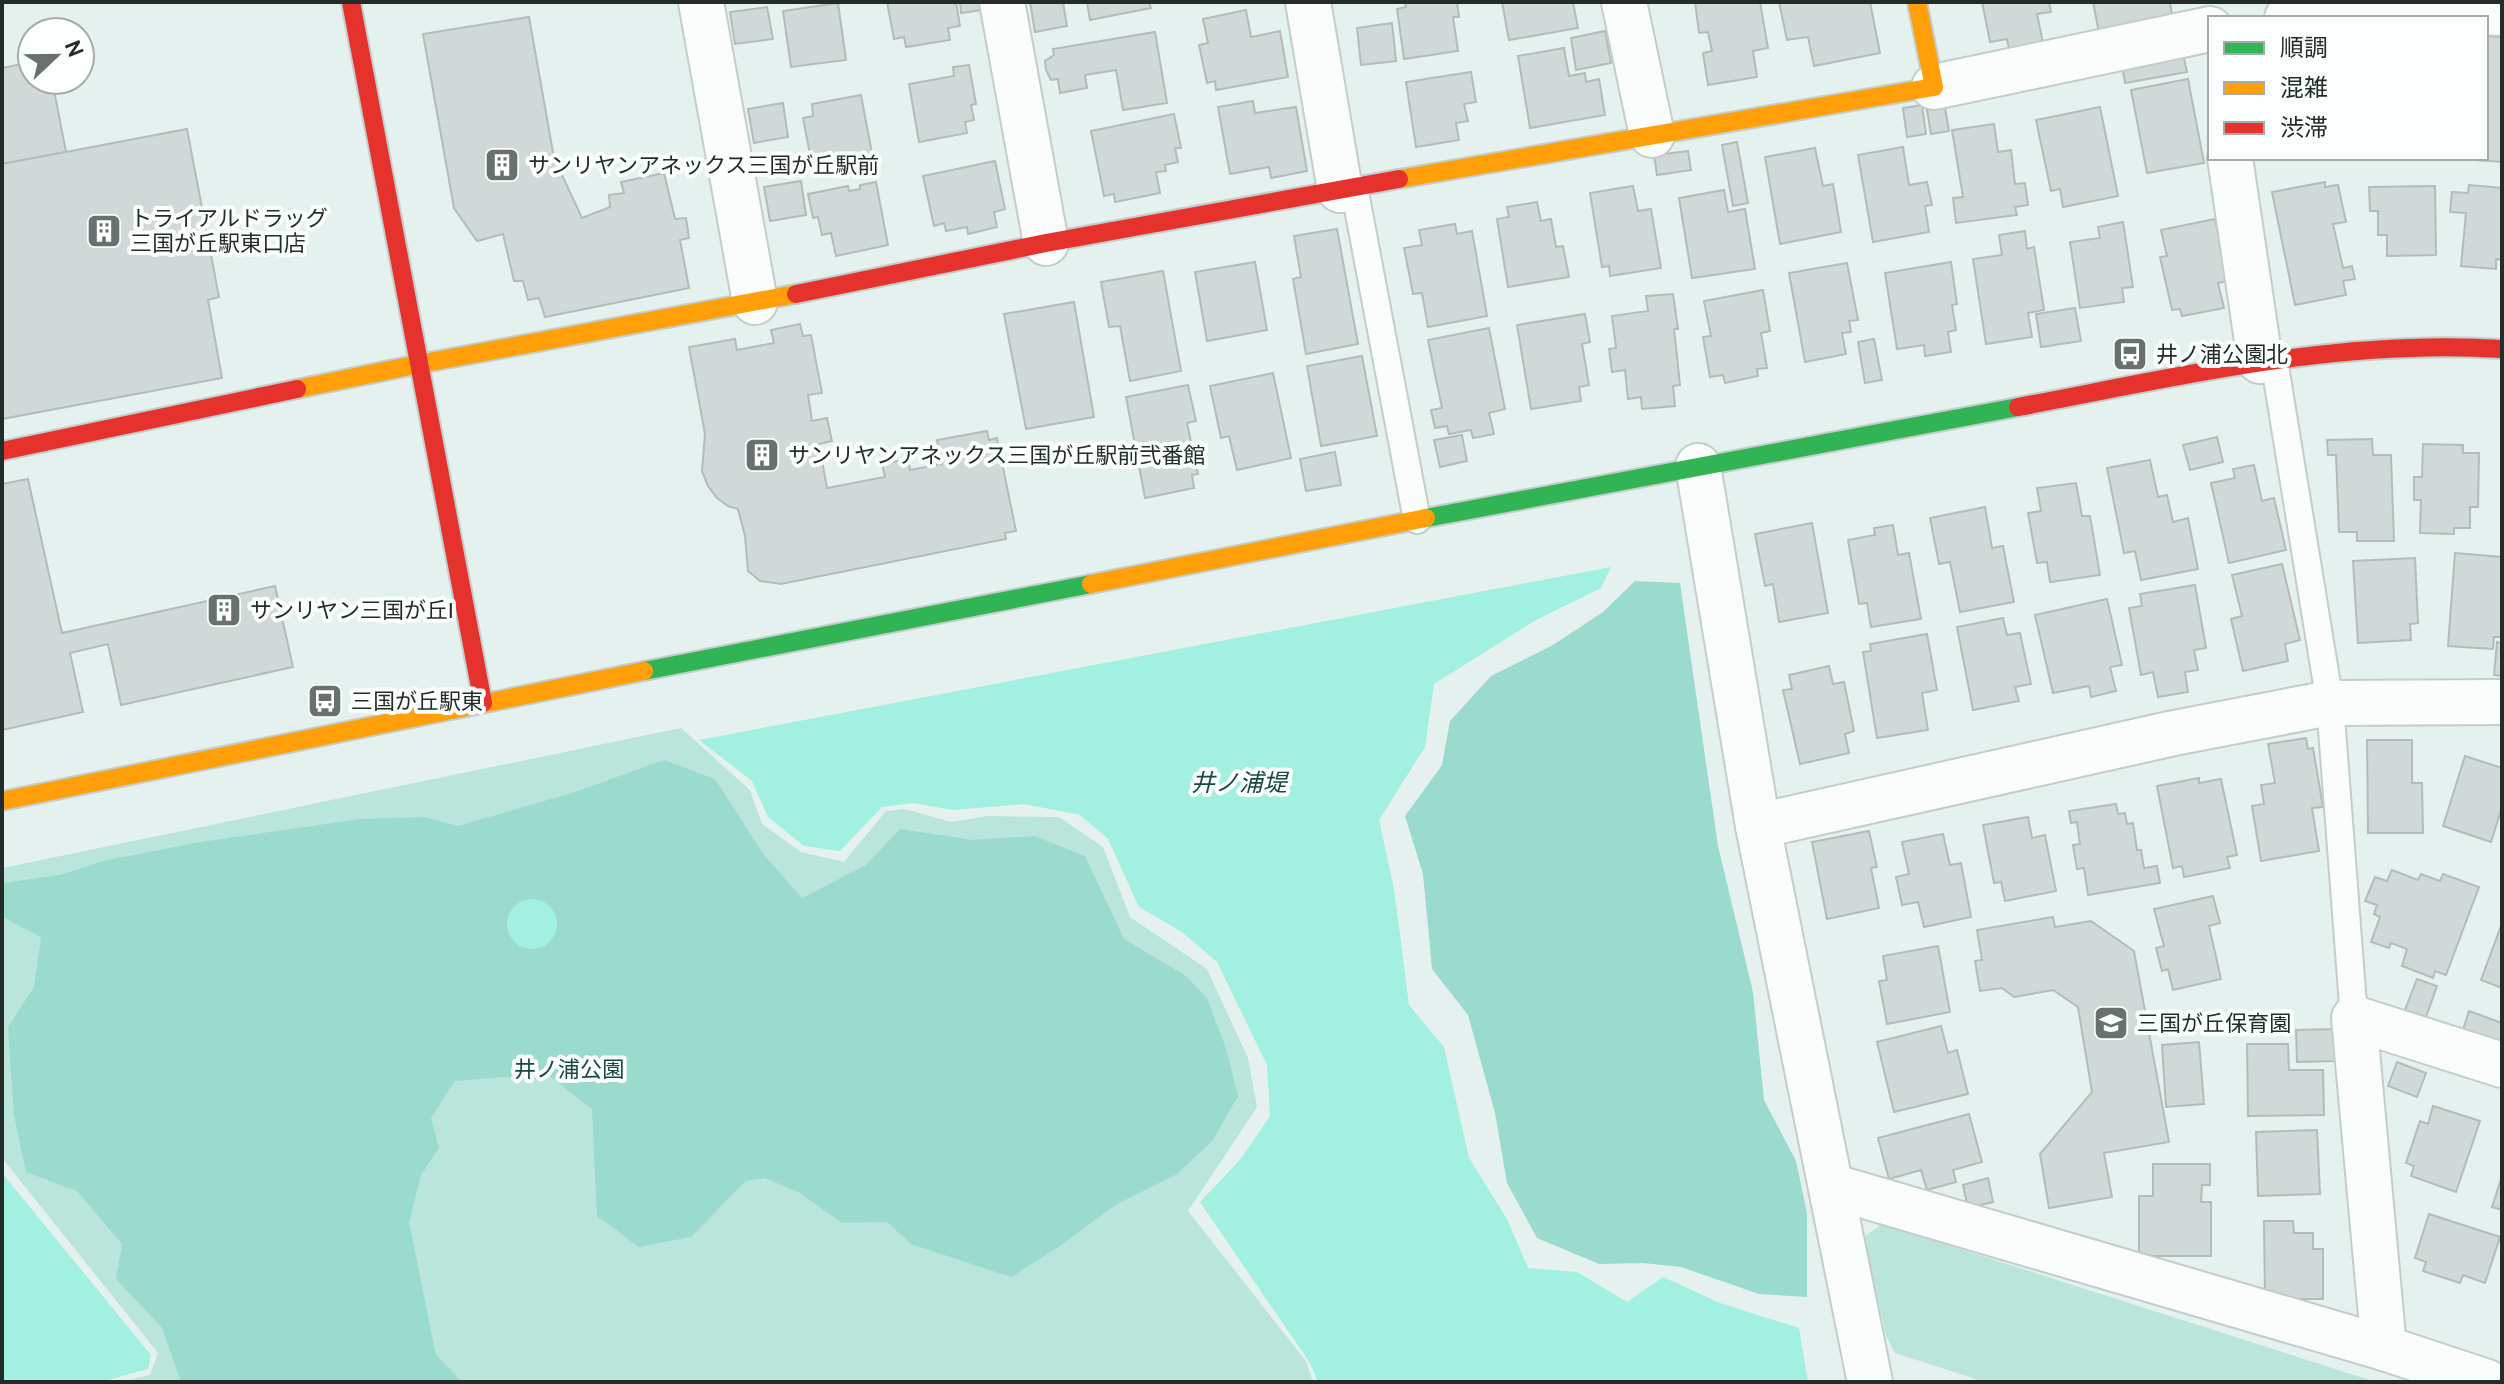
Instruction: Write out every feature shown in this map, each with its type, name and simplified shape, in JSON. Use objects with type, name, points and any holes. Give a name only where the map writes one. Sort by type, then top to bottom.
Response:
[{"type":"street","points":[[351,2],[483,703]]},
{"type":"street","points":[[701,2],[755,302]]},
{"type":"street","points":[[1002,2],[1046,243]]},
{"type":"street","points":[[1308,2],[1355,187]]},
{"type":"street","points":[[1335,2],[1355,187]]},
{"type":"street","points":[[1624,2],[1652,135]]},
{"type":"street","points":[[1917,2],[1934,87]]},
{"type":"street","points":[[2300,16],[2360,7],[2502,13]]},
{"type":"street","points":[[2,451],[419,364],[755,302],[1046,243],[1934,87],[2208,28]]},
{"type":"street","points":[[2230,160],[2267,360]]},
{"type":"street","points":[[2,801],[483,703],[1424,519],[2267,360],[2418,348],[2466,346],[2502,349]]},
{"type":"street","points":[[1698,466],[1758,826],[1831,1186],[1881,1378]]},
{"type":"street","points":[[1758,826],[2174,733],[2330,703],[2502,702]]},
{"type":"street","points":[[2384,1348],[2354,1018],[2502,1065]]},
{"type":"street","points":[[1831,1186],[2384,1348],[2487,1382]]},
{"type":"lane","points":[[1355,187],[1424,519]]},
{"type":"lane","points":[[2267,360],[2330,703],[2354,1018]]},
{"type":"green space","points":[[1635,581],[1680,583],[1718,846],[1753,992],[1764,1100],[1796,1161],[1807,1213],[1807,1297],[1759,1294],[1681,1267],[1643,1263],[1599,1264],[1537,1238],[1507,1183],[1495,1113],[1468,1015],[1432,969],[1423,874],[1405,816],[1442,765],[1450,721],[1491,676],[1553,645],[1603,612]]},
{"type":"green space","name":"井ノ浦公園","points":[[681,728],[750,790],[762,824],[801,852],[844,862],[886,811],[905,809],[951,822],[988,816],[1059,817],[1103,847],[1130,917],[1207,969],[1248,1058],[1257,1107],[1188,1211],[1306,1361],[1313,1382],[122,1382],[150,1375],[158,1353],[2,1158],[2,868]]},
{"type":"green space","name":"井ノ浦公園","points":[[664,760],[715,779],[764,855],[802,898],[866,865],[900,829],[973,840],[1034,836],[1085,856],[1124,939],[1186,976],[1207,998],[1226,1048],[1238,1096],[1213,1140],[1177,1174],[1117,1204],[1011,1277],[911,1244],[887,1222],[842,1223],[800,1193],[765,1178],[746,1181],[691,1237],[639,1247],[597,1216],[592,1109],[547,1074],[455,1081],[431,1118],[439,1148],[421,1175],[409,1222],[436,1355],[462,1382],[181,1382],[162,1328],[116,1279],[122,1244],[77,1191],[26,1172],[14,1115],[8,1027],[34,987],[41,937],[2,917],[2,883],[60,875],[103,861],[200,842],[360,819],[424,817],[458,826],[575,792]]},
{"type":"green space","points":[[1882,1224],[2376,1382],[1985,1382],[1895,1353],[1886,1336],[1864,1237]]},
{"type":"water","name":"井ノ浦堤","points":[[1611,567],[1601,588],[1536,620],[1434,684],[1425,747],[1379,820],[1394,889],[1409,1005],[1444,1047],[1469,1158],[1507,1219],[1528,1268],[1577,1272],[1627,1302],[1663,1277],[1720,1303],[1799,1328],[1808,1382],[1318,1382],[1310,1363],[1200,1202],[1240,1160],[1270,1116],[1267,1065],[1217,962],[1182,932],[1139,907],[1108,839],[1080,815],[1024,804],[953,810],[913,803],[882,807],[840,851],[804,846],[768,817],[752,781],[699,740]]},
{"type":"water","points":[[532,899],[550,906],[557,924],[550,942],[532,949],[514,942],[507,924],[514,906]]},
{"type":"water","points":[[2,1173],[151,1355],[148,1369],[101,1382],[2,1382]]},
{"type":"building","points":[[887,2],[956,2],[960,26],[948,28],[950,40],[906,47],[904,37],[894,39]]},
{"type":"building","points":[[960,2],[981,2],[982,10],[961,13]]},
{"type":"building","points":[[1030,2],[1063,2],[1067,26],[1035,32]]},
{"type":"building","points":[[1087,2],[1149,2],[1151,8],[1090,20]]},
{"type":"building","points":[[1405,2],[1457,2],[1459,17],[1453,17],[1458,51],[1404,59],[1397,9],[1406,7]]},
{"type":"building","points":[[1502,2],[1573,2],[1578,28],[1509,40]]},
{"type":"building","points":[[1695,2],[1760,2],[1768,48],[1753,51],[1757,77],[1708,85],[1703,53],[1712,51],[1708,32],[1699,33]]},
{"type":"building","points":[[1779,2],[1870,2],[1880,53],[1814,66],[1808,37],[1787,40]]},
{"type":"building","points":[[1982,2],[2049,2],[2051,12],[2037,14],[2043,43],[2009,49],[2007,39],[1990,42]]},
{"type":"building","points":[[2093,2],[2170,2],[2173,20],[2099,33]]},
{"type":"building","points":[[838,3],[846,60],[791,67],[783,11]]},
{"type":"building","points":[[767,7],[773,39],[735,44],[730,12]]},
{"type":"building","points":[[1246,10],[1251,37],[1280,31],[1288,77],[1216,90],[1215,81],[1207,83],[1199,45],[1208,43],[1203,19]]},
{"type":"building","name":"サンリヤンアネックス三国が丘駅前","points":[[529,17],[554,158],[582,218],[610,207],[609,195],[624,193],[621,182],[664,173],[675,219],[686,218],[689,238],[680,240],[689,288],[545,317],[539,298],[528,300],[523,281],[514,281],[503,234],[477,241],[454,208],[423,34]]},
{"type":"building","points":[[1392,23],[1396,61],[1361,65],[1357,28]]},
{"type":"building","points":[[1605,31],[1611,63],[1576,70],[1571,38]]},
{"type":"building","points":[[1155,32],[1167,103],[1123,110],[1116,70],[1085,75],[1087,88],[1060,93],[1058,79],[1051,80],[1046,70],[1045,61],[1054,55],[1053,49]]},
{"type":"building","points":[[2488,36],[2502,37],[2502,162],[2474,160],[2488,160]]},
{"type":"building","points":[[1564,48],[1569,76],[1585,73],[1586,82],[1599,79],[1605,115],[1530,128],[1518,56]]},
{"type":"building","points":[[2183,54],[2187,72],[2125,83],[2122,65]]},
{"type":"building","points":[[16,65],[16,96],[55,96],[66,152],[2,164],[2,68]]},
{"type":"building","points":[[969,65],[976,104],[971,105],[974,120],[965,122],[967,133],[919,142],[909,84],[954,76],[953,67]]},
{"type":"building","points":[[1471,72],[1476,102],[1464,104],[1468,121],[1456,123],[1459,140],[1416,147],[1406,82]]},
{"type":"building","points":[[2188,79],[2204,163],[2147,173],[2131,90]]},
{"type":"building","points":[[861,95],[873,159],[813,170],[803,118],[813,116],[812,104]]},
{"type":"building","points":[[1253,101],[1255,113],[1296,107],[1307,171],[1271,178],[1269,167],[1230,174],[1218,107]]},
{"type":"building","points":[[1944,102],[1949,131],[1931,134],[1926,105]]},
{"type":"building","points":[[783,103],[788,137],[754,143],[748,109]]},
{"type":"building","points":[[1922,105],[1926,134],[1907,137],[1903,108]]},
{"type":"building","points":[[2100,107],[2118,196],[2063,207],[2060,189],[2051,191],[2036,120]]},
{"type":"building","points":[[1174,114],[1181,148],[1175,148],[1178,162],[1165,165],[1166,171],[1156,172],[1160,193],[1115,202],[1114,194],[1104,196],[1091,131]]},
{"type":"building","points":[[1994,124],[1998,152],[2011,150],[2015,184],[2025,183],[2028,205],[2015,207],[2017,215],[1956,223],[1953,198],[1963,197],[1952,130]]},
{"type":"building","name":"トライアルドラッグ 三国が丘駅東口店","points":[[187,129],[219,297],[208,300],[222,378],[2,419],[2,164]]},
{"type":"building","points":[[1737,142],[1748,203],[1733,206],[1722,145]]},
{"type":"building","points":[[1903,147],[1909,185],[1927,182],[1932,205],[1925,206],[1929,232],[1873,242],[1858,155]]},
{"type":"building","points":[[1815,148],[1823,186],[1833,184],[1841,232],[1780,244],[1765,157]]},
{"type":"building","points":[[1688,151],[1691,170],[1657,175],[1654,155]]},
{"type":"building","points":[[995,161],[1005,209],[994,212],[997,227],[968,234],[967,227],[946,231],[944,223],[934,226],[923,176]]},
{"type":"building","points":[[801,181],[806,215],[770,221],[764,187]]},
{"type":"building","points":[[876,182],[888,245],[836,256],[831,233],[822,235],[818,217],[813,218],[808,194],[848,186],[849,191]]},
{"type":"building","points":[[2325,182],[2325,187],[2338,185],[2346,222],[2333,224],[2343,268],[2352,266],[2355,279],[2343,281],[2346,295],[2295,305],[2272,192]]},
{"type":"building","points":[[2469,185],[2502,188],[2502,260],[2496,259],[2496,269],[2461,266],[2466,213],[2450,212],[2452,192],[2468,193]]},
{"type":"building","points":[[1633,186],[1638,211],[1651,209],[1661,268],[1610,276],[1609,266],[1602,267],[1590,193]]},
{"type":"building","points":[[2435,186],[2436,255],[2387,256],[2387,235],[2378,235],[2378,211],[2370,211],[2369,187]]},
{"type":"building","points":[[1724,190],[1728,212],[1745,209],[1755,269],[1692,278],[1679,198]]},
{"type":"building","points":[[1537,202],[1541,221],[1551,219],[1556,247],[1563,246],[1569,277],[1508,287],[1497,219],[1509,217],[1507,207]]},
{"type":"building","points":[[2215,219],[2228,281],[2218,283],[2224,308],[2182,316],[2180,309],[2172,310],[2160,257],[2167,256],[2161,230]]},
{"type":"building","points":[[2123,222],[2133,287],[2122,288],[2124,302],[2080,308],[2070,242],[2100,238],[2098,227]]},
{"type":"building","points":[[1455,224],[1457,234],[1472,231],[1487,316],[1428,327],[1422,293],[1413,294],[1404,248],[1422,245],[1419,230]]},
{"type":"building","points":[[1337,229],[1358,344],[1306,354],[1293,279],[1301,277],[1294,236]]},
{"type":"building","points":[[2025,231],[2027,249],[2034,247],[2044,310],[2028,313],[2032,337],[1986,344],[1973,259],[2002,255],[1999,235]]},
{"type":"building","points":[[1255,262],[1267,330],[1207,341],[1195,272]]},
{"type":"building","points":[[1951,262],[1957,304],[1952,305],[1956,330],[1948,332],[1951,352],[1925,356],[1924,345],[1897,349],[1885,273]]},
{"type":"building","points":[[1847,263],[1858,320],[1849,321],[1851,332],[1842,333],[1846,354],[1805,362],[1789,273]]},
{"type":"building","points":[[1163,271],[1181,371],[1130,381],[1120,326],[1109,327],[1101,282]]},
{"type":"building","points":[[1763,290],[1770,331],[1761,333],[1767,368],[1757,369],[1758,376],[1725,383],[1723,375],[1710,377],[1703,337],[1711,336],[1704,301]]},
{"type":"building","points":[[1673,294],[1680,385],[1673,386],[1675,406],[1642,409],[1641,397],[1628,399],[1625,370],[1612,372],[1609,349],[1616,348],[1612,316],[1648,311],[1646,296]]},
{"type":"building","points":[[1074,302],[1094,417],[1026,429],[1004,314]]},
{"type":"building","points":[[2075,308],[2081,341],[2041,347],[2036,314]]},
{"type":"building","points":[[1585,314],[1590,342],[1582,344],[1589,385],[1579,387],[1581,401],[1531,409],[1517,325]]},
{"type":"building","name":"サンリヤンアネックス三国が丘駅前弐番館","points":[[800,324],[803,336],[811,335],[822,393],[808,395],[812,421],[827,418],[832,441],[819,444],[827,488],[885,477],[882,464],[908,459],[910,470],[942,464],[937,440],[987,431],[989,440],[997,438],[1016,531],[1005,533],[1006,539],[781,584],[760,581],[748,571],[745,536],[738,509],[717,498],[702,471],[705,434],[689,347],[735,339],[737,350],[774,343],[771,330]]},
{"type":"building","points":[[1489,328],[1505,409],[1489,413],[1494,434],[1473,438],[1471,430],[1449,434],[1447,426],[1435,428],[1431,410],[1442,408],[1428,340]]},
{"type":"building","points":[[1874,339],[1882,380],[1865,383],[1858,342]]},
{"type":"building","points":[[1362,356],[1377,436],[1321,446],[1307,366]]},
{"type":"building","points":[[1273,373],[1291,458],[1237,470],[1229,436],[1221,438],[1210,386]]},
{"type":"building","points":[[1188,385],[1196,421],[1187,423],[1198,474],[1192,475],[1194,488],[1145,498],[1126,397]]},
{"type":"building","points":[[1462,435],[1467,461],[1440,467],[1434,440]]},
{"type":"building","points":[[2217,437],[2223,462],[2190,470],[2183,445]]},
{"type":"building","points":[[2372,439],[2373,455],[2391,455],[2394,541],[2357,541],[2357,532],[2339,532],[2336,455],[2328,455],[2327,440]]},
{"type":"building","points":[[2423,444],[2463,445],[2463,453],[2479,453],[2478,507],[2470,507],[2470,528],[2454,528],[2454,534],[2420,533],[2421,500],[2414,500],[2414,477],[2422,477]]},
{"type":"building","points":[[1335,452],[1341,485],[1306,491],[1300,459]]},
{"type":"building","points":[[2150,460],[2158,497],[2167,495],[2173,522],[2188,518],[2198,569],[2141,580],[2135,551],[2124,553],[2107,468]]},
{"type":"building","points":[[2254,465],[2262,501],[2274,498],[2286,550],[2229,563],[2211,483],[2235,478],[2233,469]]},
{"type":"building","name":"サンリヤン三国が丘I","points":[[28,479],[62,633],[275,586],[293,667],[121,705],[108,644],[70,653],[83,712],[2,730],[2,484]]},
{"type":"building","points":[[2076,483],[2082,516],[2090,516],[2100,575],[2050,582],[2047,562],[2037,563],[2028,513],[2041,511],[2037,488]]},
{"type":"building","points":[[1985,507],[1992,548],[2003,546],[2014,602],[1960,612],[1950,562],[1939,564],[1930,518]]},
{"type":"building","points":[[1812,523],[1828,613],[1779,622],[1773,584],[1765,586],[1755,534]]},
{"type":"building","points":[[1893,525],[1898,555],[1909,553],[1921,619],[1871,627],[1867,603],[1859,604],[1848,540],[1875,535],[1874,528]]},
{"type":"building","points":[[2455,553],[2502,557],[2502,637],[2494,637],[2493,649],[2448,646]]},
{"type":"building","points":[[2415,558],[2418,623],[2410,624],[2411,640],[2358,643],[2353,561]]},
{"type":"building","points":[[2282,564],[2300,640],[2285,644],[2288,661],[2243,671],[2231,619],[2242,616],[2232,575]]},
{"type":"building","points":[[2195,585],[2206,648],[2194,650],[2198,670],[2185,672],[2188,692],[2158,697],[2153,672],[2141,675],[2129,608],[2142,606],[2140,594]]},
{"type":"building","points":[[2107,599],[2122,665],[2110,667],[2116,691],[2091,697],[2089,686],[2053,693],[2035,615]]},
{"type":"building","points":[[2003,618],[2007,635],[2020,633],[2031,684],[2015,687],[2019,701],[1973,710],[1957,627]]},
{"type":"building","points":[[1927,634],[1937,690],[1922,693],[1928,730],[1877,738],[1863,652],[1871,651],[1870,644]]},
{"type":"building","points":[[2497,642],[2502,643],[2502,676],[2494,675]]},
{"type":"building","points":[[1829,666],[1833,684],[1844,682],[1854,731],[1845,734],[1849,753],[1800,764],[1783,690],[1792,689],[1789,675]]},
{"type":"building","points":[[2306,738],[2308,749],[2313,748],[2323,807],[2312,808],[2319,851],[2261,861],[2252,806],[2264,804],[2261,785],[2275,783],[2268,744]]},
{"type":"building","points":[[2367,740],[2412,740],[2412,783],[2422,783],[2423,833],[2368,833]]},
{"type":"building","points":[[2465,756],[2502,768],[2502,807],[2491,842],[2443,826]]},
{"type":"building","points":[[2199,778],[2199,783],[2221,779],[2237,855],[2227,857],[2230,868],[2184,877],[2182,866],[2173,868],[2157,786]]},
{"type":"building","points":[[2116,804],[2118,814],[2125,813],[2127,824],[2133,823],[2137,850],[2141,850],[2144,868],[2157,866],[2160,883],[2088,895],[2084,868],[2077,869],[2073,845],[2080,844],[2077,822],[2071,823],[2069,811]]},
{"type":"building","points":[[2028,817],[2032,838],[2045,835],[2056,891],[2005,901],[2001,882],[1994,883],[1983,825]]},
{"type":"building","points":[[1869,831],[1877,867],[1871,868],[1879,908],[1827,919],[1812,842]]},
{"type":"building","points":[[1943,834],[1950,865],[1961,863],[1971,917],[1924,927],[1918,902],[1902,905],[1896,877],[1909,874],[1902,842]]},
{"type":"building","points":[[2392,870],[2418,880],[2421,874],[2440,881],[2443,874],[2479,887],[2446,975],[2435,971],[2433,978],[2402,966],[2407,949],[2391,943],[2389,948],[2371,942],[2380,917],[2374,914],[2377,905],[2365,901],[2375,877],[2387,881]]},
{"type":"building","points":[[2213,896],[2220,923],[2209,926],[2221,979],[2173,990],[2168,969],[2162,971],[2156,948],[2164,946],[2154,909]]},
{"type":"building","points":[[2053,917],[2055,927],[2091,921],[2134,951],[2169,1142],[2104,1153],[2112,1197],[2049,1208],[2040,1154],[2092,1092],[2078,1007],[2053,990],[2014,997],[2002,988],[1980,991],[1975,961],[1982,960],[1977,930]]},
{"type":"building","points":[[2502,923],[2502,988],[2481,980]]},
{"type":"building","points":[[1938,946],[1950,1012],[1887,1024],[1879,981],[1887,980],[1883,956]]},
{"type":"building","points":[[2417,979],[2437,986],[2426,1017],[2405,1010]]},
{"type":"building","points":[[2469,1011],[2502,1023],[2502,1044],[2463,1030]]},
{"type":"building","points":[[1941,1026],[1948,1053],[1957,1050],[1968,1094],[1894,1112],[1877,1042]]},
{"type":"building","points":[[2335,1029],[2336,1061],[2297,1062],[2296,1030]]},
{"type":"building","points":[[2199,1042],[2204,1104],[2166,1107],[2162,1045]]},
{"type":"building","points":[[2247,1044],[2288,1044],[2289,1070],[2323,1070],[2324,1115],[2248,1116]]},
{"type":"building","points":[[2397,1062],[2426,1073],[2417,1097],[2388,1086]]},
{"type":"building","points":[[2433,1106],[2480,1121],[2456,1192],[2411,1176],[2414,1166],[2406,1163],[2420,1121],[2428,1124]]},
{"type":"building","points":[[1969,1114],[1982,1162],[1953,1170],[1956,1182],[1927,1190],[1921,1170],[1889,1179],[1878,1138]]},
{"type":"building","points":[[2317,1130],[2320,1194],[2258,1196],[2256,1132]]},
{"type":"building","points":[[2153,1164],[2210,1164],[2210,1185],[2202,1185],[2201,1202],[2211,1202],[2211,1256],[2139,1256],[2139,1196],[2153,1196]]},
{"type":"building","points":[[2502,1176],[2502,1210],[2492,1207]]},
{"type":"building","points":[[1988,1178],[1993,1202],[1968,1208],[1963,1185]]},
{"type":"building","points":[[2429,1214],[2500,1237],[2485,1283],[2463,1275],[2460,1283],[2423,1271],[2426,1262],[2415,1258]]},
{"type":"building","points":[[2264,1221],[2293,1221],[2294,1233],[2313,1233],[2313,1249],[2323,1249],[2323,1299],[2265,1299]]},
{"type":"traffic: fast","points":[[1426,518],[2018,407]]},
{"type":"traffic: fast","points":[[644,671],[1091,584]]},
{"type":"traffic: slow","points":[[1399,179],[1934,87],[1917,2]]},
{"type":"traffic: slow","points":[[297,389],[796,294]]},
{"type":"traffic: slow","points":[[1091,584],[1426,518]]},
{"type":"traffic: slow","points":[[2,801],[644,671]]},
{"type":"traffic: jam","points":[[351,2],[483,703]]},
{"type":"traffic: jam","points":[[796,294],[1046,243],[1399,179]]},
{"type":"traffic: jam","points":[[2018,407],[2198,373],[2319,355],[2380,349],[2502,349]]},
{"type":"traffic: jam","points":[[2,451],[297,389]]},
{"type":"place","name":"サンリヤンアネックス三国が丘駅前","points":[[502,165]]},
{"type":"place","name":"トライアルドラッグ 三国が丘駅東口店","points":[[104,231]]},
{"type":"place","name":"井ノ浦公園北","points":[[2130,354]]},
{"type":"place","name":"サンリヤンアネックス三国が丘駅前弐番館","points":[[762,455]]},
{"type":"place","name":"サンリヤン三国が丘I","points":[[224,610]]},
{"type":"place","name":"三国が丘駅東","points":[[325,701]]},
{"type":"place","name":"三国が丘保育園","points":[[2111,1023]]}]
